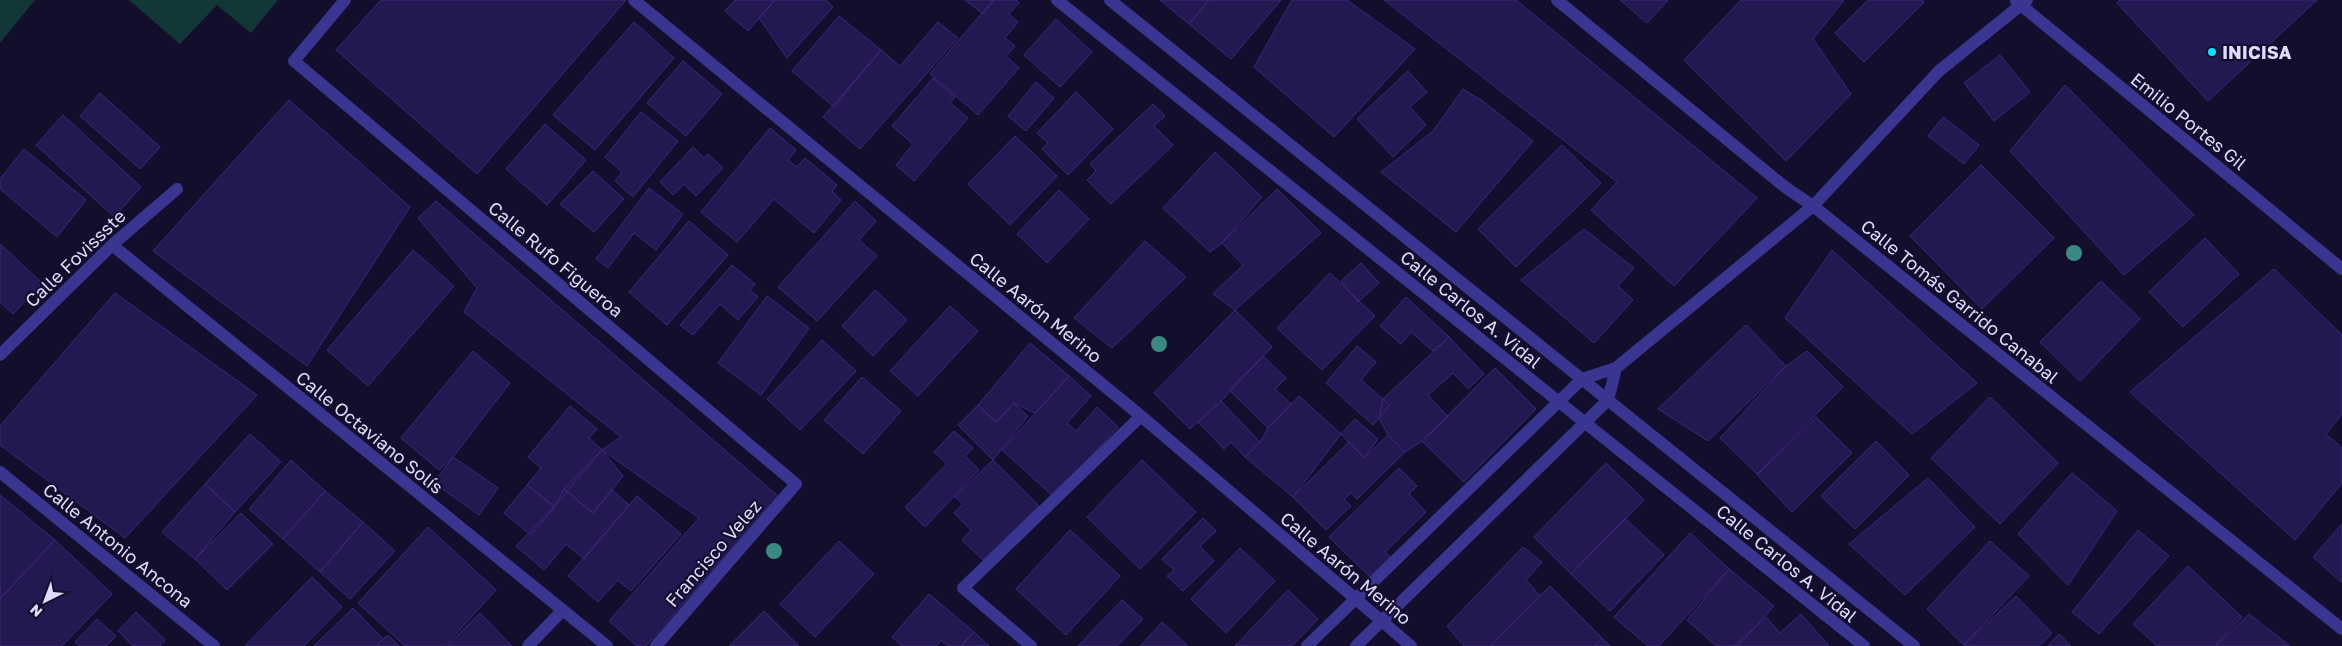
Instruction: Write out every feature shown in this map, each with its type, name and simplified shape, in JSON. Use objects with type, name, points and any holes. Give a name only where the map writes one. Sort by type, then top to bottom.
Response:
[{"type":"street","name":"Calle Rufo Figueroa","points":[[345,0],[294,61],[796,484]]},
{"type":"street","name":"Calle Aarón Merino","points":[[634,0],[1141,416],[1381,622],[1412,646]]},
{"type":"street","name":"Calle Carlos A. Vidal","points":[[1057,0],[1864,646]]},
{"type":"street","name":"Calle Carlos A. Vidal","points":[[1110,0],[1914,646]]},
{"type":"street","name":"Calle Tomás Garrido Canabal","points":[[1557,0],[1785,187],[1813,206],[2342,629]]},
{"type":"street","points":[[1308,646],[1582,379],[1616,368],[1813,206],[1938,71],[2021,2]]},
{"type":"street","name":"Emilio Portes Gil","points":[[2021,2],[2342,269]]},
{"type":"street","name":"Calle Fovissste","points":[[0,355],[112,245],[177,188]]},
{"type":"street","name":"Calle Octaviano Solís","points":[[112,245],[607,646]]},
{"type":"street","points":[[1356,646],[1608,400],[1616,368]]},
{"type":"street","points":[[1031,646],[963,588],[1141,416]]},
{"type":"street","name":"Calle Antonio Ancona","points":[[0,472],[214,646]]},
{"type":"street","name":"Francisco Velez","points":[[656,646],[796,484]]},
{"type":"street","points":[[528,646],[563,610]]},
{"type":"green space","points":[[0,0],[35,0],[0,43]]},
{"type":"green space","points":[[129,0],[278,0],[251,33],[217,5],[180,44]]},
{"type":"building","points":[[381,0],[626,0],[477,174],[336,50]]},
{"type":"building","points":[[735,0],[775,0],[748,31],[725,11]]},
{"type":"building","points":[[775,0],[826,0],[833,7],[787,58],[759,18]]},
{"type":"building","points":[[965,0],[994,0],[983,14]]},
{"type":"building","points":[[993,0],[1016,0],[1019,3],[1009,14],[1018,22],[1005,38],[1015,46],[1006,56],[1019,68],[978,115],[930,74]]},
{"type":"building","points":[[1160,0],[1209,0],[1189,24]]},
{"type":"building","points":[[1209,0],[1281,0],[1231,59],[1189,24]]},
{"type":"building","points":[[1292,0],[1347,0],[1415,49],[1334,137],[1254,67]]},
{"type":"building","points":[[1384,0],[1516,0],[1757,198],[1674,286],[1591,210],[1617,182]]},
{"type":"building","points":[[1620,0],[1668,0],[1647,23]]},
{"type":"building","points":[[1741,0],[1844,0],[1813,39],[1851,94],[1786,161],[1684,60]]},
{"type":"building","points":[[1868,0],[1922,0],[1924,2],[1864,62],[1835,33]]},
{"type":"building","name":"INICISA","points":[[2120,0],[2317,0],[2208,101],[2117,3]]},
{"type":"building","points":[[839,16],[881,50],[834,107],[792,71]]},
{"type":"building","points":[[1056,19],[1092,52],[1060,87],[1024,55]]},
{"type":"building","points":[[634,22],[674,58],[595,150],[553,115]]},
{"type":"building","points":[[938,22],[958,38],[860,149],[823,117],[881,50],[900,66]]},
{"type":"building","points":[[2000,55],[2030,92],[1994,121],[1964,83]]},
{"type":"building","points":[[683,61],[722,94],[686,136],[647,103]]},
{"type":"building","points":[[1408,71],[1427,92],[1410,107],[1426,125],[1393,157],[1357,119]]},
{"type":"building","points":[[933,78],[955,97],[950,103],[968,118],[914,181],[896,165],[913,144],[892,126]]},
{"type":"building","points":[[1036,82],[1054,98],[1026,131],[1008,116]]},
{"type":"building","points":[[2065,85],[2194,215],[2124,275],[2010,151]]},
{"type":"building","points":[[1463,89],[1484,102],[1533,141],[1456,232],[1381,172],[1433,131]]},
{"type":"building","points":[[1076,92],[1113,129],[1068,175],[1042,149],[1048,143],[1037,133]]},
{"type":"building","points":[[100,93],[160,147],[140,169],[80,116]]},
{"type":"building","points":[[289,100],[410,207],[307,366],[153,251]]},
{"type":"building","points":[[1153,104],[1165,116],[1154,126],[1173,145],[1111,204],[1087,180],[1096,171],[1090,164]]},
{"type":"building","points":[[641,112],[678,141],[633,197],[615,181],[622,172],[605,157]]},
{"type":"building","points":[[63,115],[141,187],[114,217],[36,145]]},
{"type":"building","points":[[1943,117],[1979,145],[1964,164],[1928,136]]},
{"type":"building","points":[[545,124],[586,160],[547,205],[506,169]]},
{"type":"building","points":[[770,128],[796,150],[788,160],[797,167],[805,158],[837,185],[832,191],[841,200],[814,233],[774,199],[737,242],[701,212]]},
{"type":"building","points":[[1015,136],[1057,176],[1010,225],[968,184]]},
{"type":"building","points":[[1562,145],[1601,183],[1516,267],[1478,229]]},
{"type":"building","points":[[693,147],[704,158],[708,154],[723,168],[696,196],[684,184],[673,195],[660,182]]},
{"type":"building","points":[[24,149],[86,200],[57,237],[0,189],[0,179]]},
{"type":"building","points":[[1215,152],[1262,197],[1222,243],[1210,252],[1163,208]]},
{"type":"building","points":[[1981,165],[2054,238],[1982,309],[1910,236]]},
{"type":"building","points":[[593,171],[624,199],[594,232],[560,204]]},
{"type":"building","points":[[649,188],[683,214],[656,250],[634,233],[608,268],[596,259]]},
{"type":"building","points":[[1277,189],[1321,233],[1235,310],[1213,294],[1243,265],[1222,243]]},
{"type":"building","points":[[1059,190],[1089,219],[1047,263],[1017,234]]},
{"type":"building","points":[[436,201],[778,496],[646,646],[637,646],[609,621],[699,518],[602,450],[621,437],[464,312],[477,288],[418,218]]},
{"type":"building","points":[[855,201],[876,221],[859,240],[877,256],[817,321],[778,287]]},
{"type":"building","points":[[689,221],[728,255],[667,325],[629,292]]},
{"type":"building","points":[[1584,229],[1634,268],[1618,286],[1633,300],[1594,343],[1521,280]]},
{"type":"building","points":[[2205,238],[2239,274],[2183,327],[2149,292]]},
{"type":"building","points":[[1145,241],[1186,277],[1112,348],[1074,318]]},
{"type":"building","points":[[0,244],[42,283],[13,314],[0,302]]},
{"type":"building","points":[[413,250],[454,286],[368,386],[327,350]]},
{"type":"building","points":[[1832,250],[1977,383],[1912,434],[1785,318]]},
{"type":"building","points":[[1361,263],[1379,283],[1358,302],[1341,281]]},
{"type":"building","points":[[732,265],[755,284],[750,290],[758,297],[738,320],[720,304],[693,335],[680,325]]},
{"type":"building","points":[[2274,269],[2342,335],[2342,414],[2326,434],[2342,448],[2342,483],[2295,540],[2130,392]]},
{"type":"building","points":[[1330,273],[1375,316],[1322,370],[1277,328]]},
{"type":"building","points":[[2101,281],[2140,319],[2080,381],[2040,342]]},
{"type":"building","points":[[875,290],[907,320],[873,356],[842,326]]},
{"type":"building","points":[[115,293],[257,395],[125,538],[0,445],[0,426]]},
{"type":"building","points":[[767,296],[809,328],[761,395],[718,363]]},
{"type":"building","points":[[1406,297],[1449,337],[1433,351],[1411,332],[1401,344],[1380,326]]},
{"type":"building","points":[[950,306],[978,331],[918,396],[890,371]]},
{"type":"building","points":[[1235,310],[1272,347],[1221,401],[1190,429],[1154,393]]},
{"type":"building","points":[[1746,325],[1786,366],[1708,441],[1658,409]]},
{"type":"building","points":[[1449,337],[1484,374],[1468,389],[1453,373],[1428,395],[1448,417],[1422,441],[1405,452],[1388,435],[1379,418],[1383,399]]},
{"type":"building","points":[[822,340],[856,371],[800,430],[767,399]]},
{"type":"building","points":[[1030,343],[1069,376],[1035,413],[1014,403],[996,422],[978,405]]},
{"type":"building","points":[[1357,346],[1376,362],[1361,380],[1390,405],[1373,425],[1326,383]]},
{"type":"building","points":[[473,351],[510,383],[453,457],[439,470],[401,438]]},
{"type":"building","points":[[1807,351],[1843,387],[1757,474],[1720,438],[1786,366]]},
{"type":"building","points":[[1263,356],[1286,378],[1275,389],[1291,404],[1268,428],[1229,390]]},
{"type":"building","points":[[1495,368],[1536,409],[1464,482],[1422,441]]},
{"type":"building","points":[[1069,376],[1091,396],[1067,423],[1076,431],[1097,407],[1118,427],[1054,497],[1002,450]]},
{"type":"building","points":[[862,377],[901,411],[863,454],[824,420]]},
{"type":"building","points":[[1299,396],[1341,434],[1293,497],[1245,457],[1260,442],[1268,428]]},
{"type":"building","points":[[1990,397],[2058,463],[2000,524],[1931,458]]},
{"type":"building","points":[[1221,401],[1260,442],[1245,457],[1231,442],[1224,449],[1198,422]]},
{"type":"building","points":[[1014,403],[1028,416],[993,460],[958,425],[978,405],[996,422]]},
{"type":"building","points":[[570,406],[597,429],[589,438],[602,450],[554,507],[527,485],[541,468],[528,457]]},
{"type":"building","points":[[1816,417],[1852,453],[1792,512],[1757,475]]},
{"type":"building","points":[[1355,419],[1378,439],[1364,458],[1341,434]]},
{"type":"building","points":[[954,431],[973,448],[965,456],[979,470],[925,527],[905,507],[947,464],[934,452]]},
{"type":"building","points":[[250,434],[281,462],[235,512],[205,484]]},
{"type":"building","points":[[1388,435],[1405,452],[1357,499],[1351,493],[1344,499],[1351,506],[1326,530],[1293,497],[1349,442],[1364,458]]},
{"type":"building","points":[[1876,441],[1909,475],[1855,529],[1821,496]]},
{"type":"building","points":[[602,450],[623,476],[593,513],[564,489]]},
{"type":"building","points":[[453,457],[498,488],[479,515],[434,483]]},
{"type":"building","points":[[291,460],[325,491],[283,539],[249,509]]},
{"type":"building","points":[[993,460],[1039,506],[983,560],[962,540],[971,530],[954,513],[963,504],[955,497]]},
{"type":"building","points":[[1142,460],[1196,512],[1140,569],[1087,517]]},
{"type":"building","points":[[1606,463],[1644,500],[1571,574],[1534,537]]},
{"type":"building","points":[[1399,468],[1417,486],[1409,494],[1426,512],[1385,552],[1392,559],[1372,579],[1329,537]]},
{"type":"building","points":[[2072,473],[2117,511],[2068,585],[2018,534]]},
{"type":"building","points":[[1928,478],[1975,527],[1905,595],[1849,544]]},
{"type":"building","points":[[205,484],[235,512],[195,559],[162,532]]},
{"type":"building","points":[[527,485],[555,507],[531,535],[504,513]]},
{"type":"building","points":[[564,489],[593,513],[612,490],[629,505],[584,559],[566,544],[544,570],[516,546],[554,507]]},
{"type":"building","points":[[325,491],[363,522],[320,572],[283,539]]},
{"type":"building","points":[[0,495],[55,540],[0,599]]},
{"type":"building","points":[[637,496],[681,534],[631,591],[618,580],[598,602],[568,576]]},
{"type":"building","points":[[241,513],[273,544],[227,590],[195,559]]},
{"type":"building","points":[[1203,518],[1216,531],[1200,546],[1214,561],[1183,591],[1167,576],[1174,570],[1162,559]]},
{"type":"building","points":[[1625,518],[1664,555],[1610,611],[1571,574]]},
{"type":"building","points":[[363,522],[395,551],[350,599],[320,572]]},
{"type":"building","points":[[2342,524],[2342,583],[2313,557]]},
{"type":"building","points":[[428,527],[496,590],[445,646],[405,646],[358,603]]},
{"type":"building","points":[[1070,530],[1120,576],[1066,635],[1016,589]]},
{"type":"building","points":[[2138,530],[2169,556],[2099,634],[2072,612]]},
{"type":"building","points":[[1690,533],[1729,569],[1659,646],[1648,646],[1614,617]]},
{"type":"building","points":[[55,540],[112,594],[62,646],[0,646],[0,599]]},
{"type":"building","points":[[839,541],[874,574],[815,637],[780,604]]},
{"type":"building","points":[[1990,541],[2029,576],[1964,645],[1927,609]]},
{"type":"building","points":[[1523,547],[1542,562],[1526,580],[1540,596],[1490,646],[1464,646],[1447,626]]},
{"type":"building","points":[[1240,548],[1275,581],[1226,633],[1191,599]]},
{"type":"building","points":[[2188,566],[2242,617],[2215,646],[2157,646],[2133,624]]},
{"type":"building","points":[[1729,569],[1774,606],[1738,646],[1716,646],[1687,620]]},
{"type":"building","points":[[312,577],[342,607],[304,646],[245,646]]},
{"type":"building","points":[[1550,586],[1602,638],[1594,646],[1490,646]]},
{"type":"building","points":[[1288,590],[1318,619],[1292,646],[1235,646]]},
{"type":"building","points":[[929,594],[974,632],[961,646],[948,646],[941,640],[936,646],[902,646],[892,637]]},
{"type":"building","points":[[2016,596],[2052,633],[2039,646],[1964,645]]},
{"type":"building","points":[[1122,600],[1143,619],[1117,646],[1078,646]]},
{"type":"building","points":[[353,608],[383,639],[376,646],[314,646]]},
{"type":"building","points":[[764,611],[799,646],[729,646]]},
{"type":"building","points":[[136,612],[165,640],[160,646],[133,646],[118,631]]},
{"type":"building","points":[[480,613],[512,646],[447,646]]},
{"type":"building","points":[[1801,614],[1829,646],[1734,646],[1766,617],[1780,633]]},
{"type":"building","points":[[2249,614],[2290,646],[2216,646]]},
{"type":"building","points":[[97,619],[116,636],[106,646],[79,646],[75,642]]},
{"type":"building","points":[[1162,622],[1188,646],[1140,646]]},
{"type":"building","points":[[974,632],[989,646],[961,646]]},
{"type":"building","points":[[2059,634],[2071,646],[2048,646]]},
{"type":"building","points":[[388,635],[399,646],[376,646],[383,639]]},
{"type":"building","points":[[1602,638],[1610,646],[1594,646]]},
{"type":"place","name":"INICISA","points":[[2212,52]]}]
